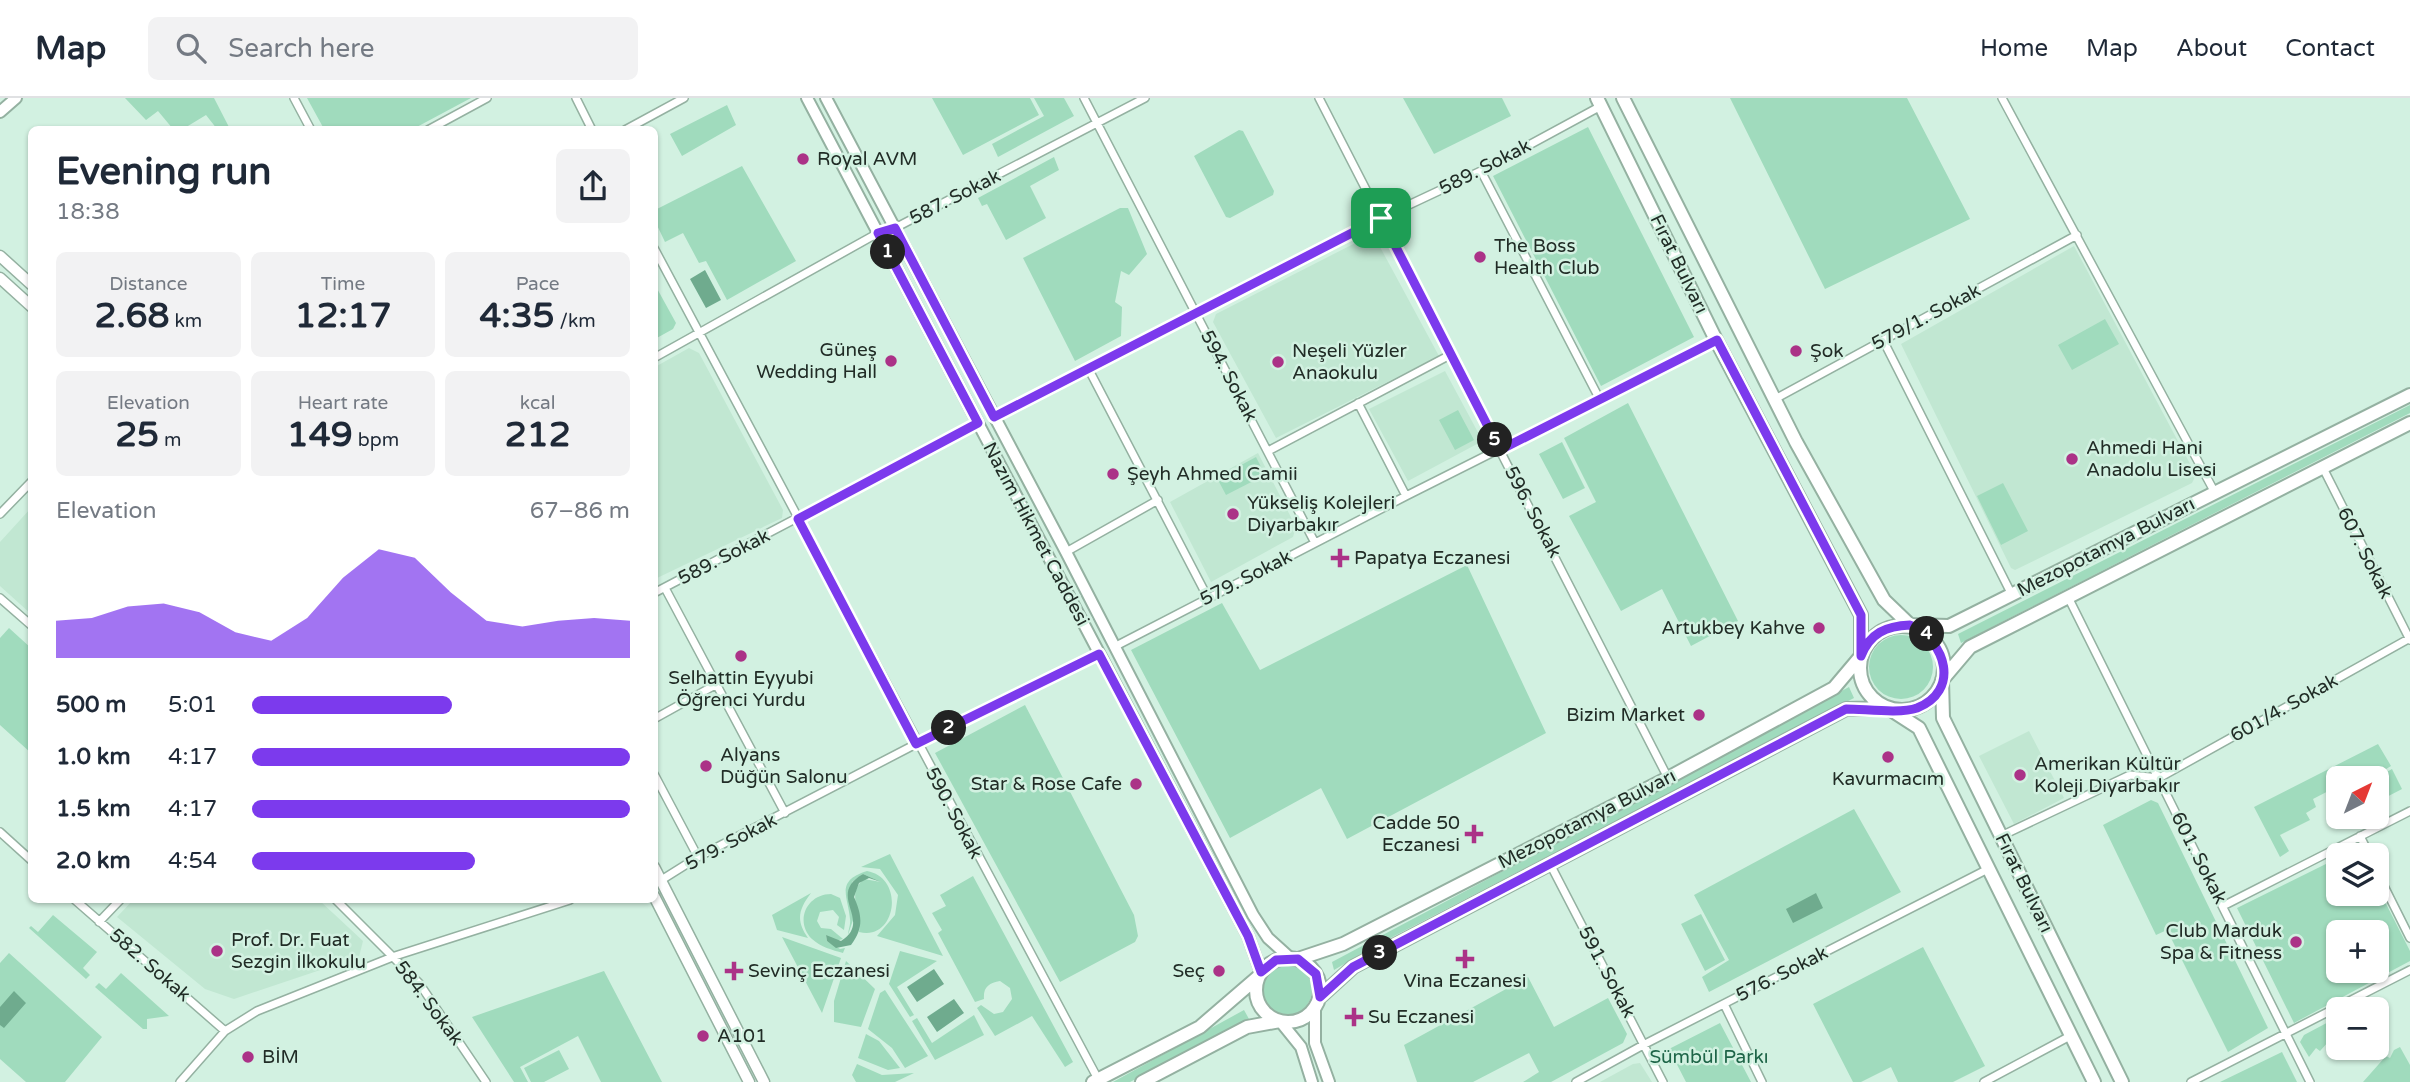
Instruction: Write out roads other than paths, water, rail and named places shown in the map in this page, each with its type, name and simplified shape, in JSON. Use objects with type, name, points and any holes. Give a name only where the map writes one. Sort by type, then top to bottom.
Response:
[{"type":"main road","points":[[0,112],[16,98]]},
{"type":"main road","name":"Nazım Hikmet Caddesi","points":[[807,98],[1248,936],[1260,974]]},
{"type":"main road","name":"Nazım Hikmet Caddesi","points":[[826,98],[1066,552],[1253,915],[1268,938],[1294,958]]},
{"type":"main road","name":"Fırat Bulvarı","points":[[1623,98],[1774,399],[1884,600],[1910,625]]},
{"type":"main road","name":"Fırat Bulvarı","points":[[1599,102],[1717,340],[1861,615],[1861,656]]},
{"type":"main road","name":"Mezopotamya Bulvarı","points":[[1910,625],[1949,626],[2410,395]]},
{"type":"main road","name":"Mezopotamya Bulvarı","points":[[1942,680],[1970,647],[2410,423]]},
{"type":"main road","points":[[1910,625],[1934,640],[1944,666],[1942,680],[1937,692],[1916,708],[1888,708],[1868,694],[1861,682],[1861,656],[1874,635],[1885,629],[1910,625]]},
{"type":"main road","name":"Mezopotamya Bulvarı","points":[[1294,958],[1343,944],[1668,778],[1834,688],[1861,656]]},
{"type":"main road","name":"Fırat Bulvarı","points":[[1942,680],[1943,718],[2122,1082]]},
{"type":"main road","name":"Fırat Bulvarı","points":[[1888,708],[1919,729],[2094,1082]]},
{"type":"main road","name":"Mezopotamya Bulvarı","points":[[1317,1003],[1353,967],[1549,862],[1846,709],[1888,708]]},
{"type":"main road","points":[[1095,1081],[1200,1027],[1276,960],[1294,958],[1316,974],[1315,1043],[1329,1082]]},
{"type":"main road","points":[[1260,974],[1256,989],[1259,1004],[1269,1015],[1280,1021],[1301,1047],[1312,1082]]},
{"type":"main road","points":[[1142,1082],[1247,1027],[1299,1020],[1317,1003]]},
{"type":"street","points":[[295,98],[310,126]]},
{"type":"street","points":[[435,126],[487,98]]},
{"type":"street","points":[[576,98],[591,126]]},
{"type":"street","points":[[632,126],[684,98]]},
{"type":"street","name":"594. Sokak","points":[[1084,98],[1315,543]]},
{"type":"street","name":"587. Sokak","points":[[658,356],[878,233],[895,228],[1146,98]]},
{"type":"street","name":"596. Sokak","points":[[1319,98],[1668,778]]},
{"type":"street","points":[[2002,98],[2214,491]]},
{"type":"street","name":"589. Sokak","points":[[994,417],[1381,218],[1481,171],[1599,102]]},
{"type":"street","points":[[1481,171],[1599,398]]},
{"type":"street","name":"579/1. Sokak","points":[[1774,399],[2077,235]]},
{"type":"street","points":[[0,256],[28,281]]},
{"type":"street","name":"590. Sokak","points":[[658,256],[1095,1081]]},
{"type":"street","points":[[0,278],[28,303]]},
{"type":"street","name":"579. Sokak","points":[[1114,648],[1406,496],[1717,340]]},
{"type":"street","points":[[1883,340],[2012,595]]},
{"type":"street","points":[[1268,451],[1450,355]]},
{"type":"street","points":[[1088,368],[1208,598]]},
{"type":"street","points":[[1358,403],[1406,496]]},
{"type":"street","name":"589. Sokak","points":[[658,591],[978,423]]},
{"type":"street","name":"607. Sokak","points":[[2321,466],[2410,639]]},
{"type":"street","points":[[0,514],[28,485]]},
{"type":"street","points":[[1066,552],[1157,500]]},
{"type":"street","points":[[665,588],[785,813]]},
{"type":"street","name":"601. Sokak","points":[[2068,597],[2310,1082]]},
{"type":"street","points":[[0,598],[28,622]]},
{"type":"street","name":"601/4. Sokak","points":[[2159,778],[2410,639]]},
{"type":"street","name":"579. Sokak","points":[[663,879],[698,857],[916,744],[1099,654]]},
{"type":"street","points":[[658,717],[717,684]]},
{"type":"street","points":[[2001,836],[2130,775],[2159,778]]},
{"type":"street","points":[[658,782],[698,857]]},
{"type":"street","points":[[2223,906],[2410,811]]},
{"type":"street","points":[[0,832],[28,856]]},
{"type":"street","points":[[2360,836],[2364,843]]},
{"type":"street","name":"591. Sokak","points":[[1549,862],[1663,1082]]},
{"type":"street","name":"576. Sokak","points":[[1576,1082],[1988,869]]},
{"type":"street","points":[[658,872],[764,1082]]},
{"type":"street","points":[[2389,896],[2410,938]]},
{"type":"street","name":"582. Sokak","points":[[78,903],[225,1031]]},
{"type":"street","points":[[99,922],[117,903]]},
{"type":"street","name":"584. Sokak","points":[[340,903],[419,983],[486,1082]]},
{"type":"street","points":[[180,1082],[225,1031],[257,1010],[395,956],[561,903]]},
{"type":"street","points":[[658,903],[749,1082]]},
{"type":"street","points":[[2191,1082],[2410,970]]},
{"type":"street","points":[[1724,1004],[1762,1082]]},
{"type":"street","points":[[1984,1082],[2072,1035]]},
{"type":"place","name":"Royal AVM","points":[[803,159]]},
{"type":"place","name":"The Boss Health Club","points":[[1480,257]]},
{"type":"place","name":"Şok","points":[[1796,351]]},
{"type":"place","name":"Güneş Wedding Hall","points":[[891,361]]},
{"type":"place","name":"Neşeli Yüzler Anaokulu","points":[[1278,362]]},
{"type":"place","name":"Ahmedi Hani Anadolu Lisesi","points":[[2072,459]]},
{"type":"place","name":"Şeyh Ahmed Camii","points":[[1113,474]]},
{"type":"place","name":"Yükseliş Kolejleri Diyarbakır","points":[[1233,514]]},
{"type":"place","name":"Papatya Eczanesi","points":[[1340,558]]},
{"type":"place","name":"Artukbey Kahve","points":[[1819,628]]},
{"type":"place","name":"Selhattin Eyyubi Öğrenci Yurdu","points":[[741,656]]},
{"type":"place","name":"Bizim Market","points":[[1699,715]]},
{"type":"place","name":"Kavurmacım","points":[[1888,757]]},
{"type":"place","name":"Alyans Düğün Salonu","points":[[706,766]]},
{"type":"place","name":"Amerikan Kültür Koleji Diyarbakır","points":[[2020,775]]},
{"type":"place","name":"Star & Rose Cafe","points":[[1136,784]]},
{"type":"place","name":"Cadde 50 Eczanesi","points":[[1474,834]]},
{"type":"place","name":"Club Marduk Spa & Fitness","points":[[2296,942]]},
{"type":"place","name":"Prof. Dr. Fuat Sezgin İlkokulu","points":[[217,951]]},
{"type":"place","name":"Vina Eczanesi","points":[[1465,959]]},
{"type":"place","name":"Sevinç Eczanesi","points":[[734,971]]},
{"type":"place","name":"Seç","points":[[1219,971]]},
{"type":"place","name":"Su Eczanesi","points":[[1354,1017]]},
{"type":"place","name":"A101","points":[[703,1036]]},
{"type":"place","name":"BİM","points":[[248,1057]]},
{"type":"park label","name":"Sümbül Parkı","points":[[1709,1057]]}]
